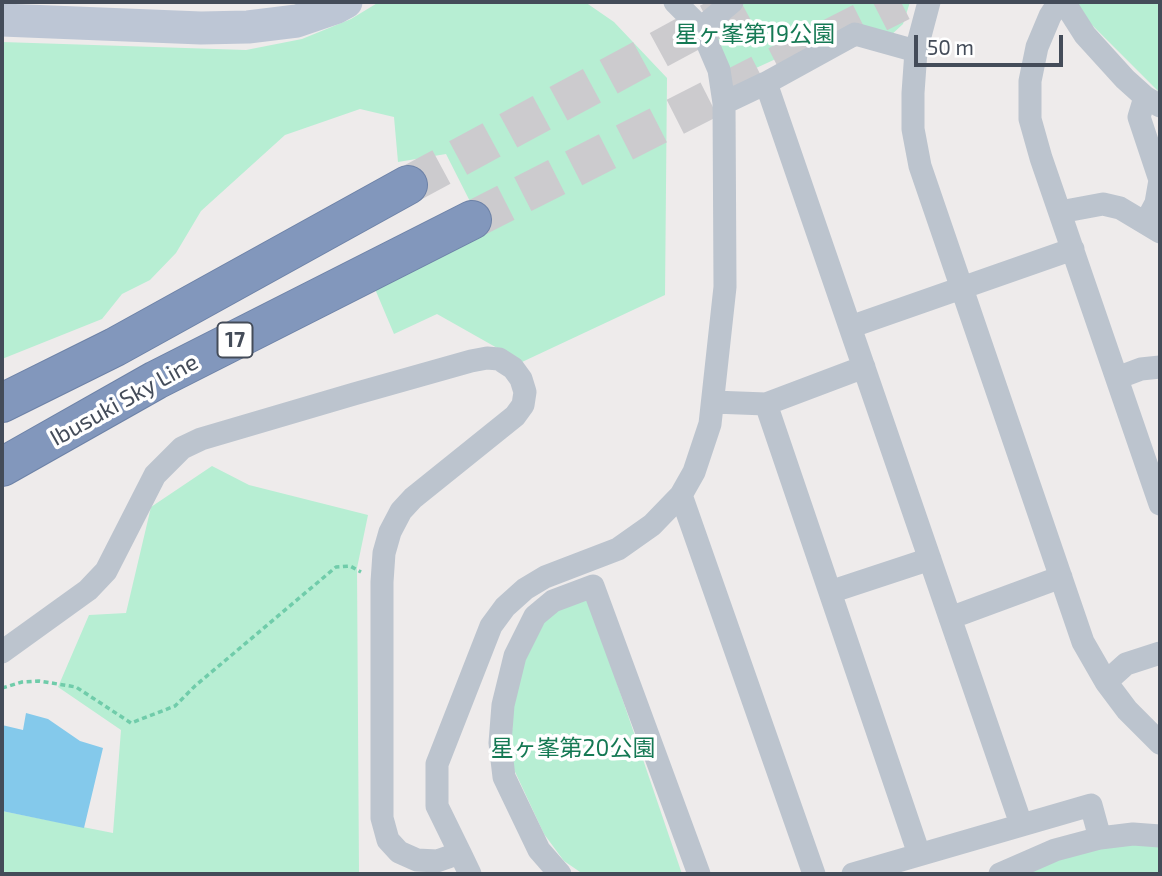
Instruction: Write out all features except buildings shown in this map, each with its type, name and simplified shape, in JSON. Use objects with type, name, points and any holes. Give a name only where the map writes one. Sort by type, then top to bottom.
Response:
[{"type":"highway","name":"17","points":[[2,403],[115,347],[408,185]]},
{"type":"highway","name":"Ibusuki Sky Line","points":[[2,467],[156,380],[472,219]]},
{"type":"street","points":[[2,20],[201,28],[248,27],[298,21],[346,2]]},
{"type":"street","points":[[470,874],[437,806],[437,764],[491,626],[525,589],[545,578],[618,549],[652,525],[681,495],[694,472],[710,424],[725,287],[724,103],[719,70],[701,28],[675,2]]},
{"type":"street","points":[[701,28],[732,2]]},
{"type":"street","points":[[929,2],[916,51],[913,129],[920,166],[1083,642],[1106,682],[1127,710],[1160,743]]},
{"type":"street","points":[[1060,212],[1103,204],[1120,208],[1153,227],[1160,180],[1139,117],[1153,102],[1125,79],[1085,35],[1062,2],[1050,16],[1037,47],[1030,80],[1030,119],[1060,212],[1160,504]]},
{"type":"street","points":[[724,103],[855,34],[916,51]]},
{"type":"street","points":[[766,83],[1021,824]]},
{"type":"street","points":[[850,327],[1073,249]]},
{"type":"street","points":[[2,652],[88,590],[106,571],[155,475],[166,461],[182,448],[201,439],[471,361],[499,359],[513,368],[521,379],[525,392],[523,405],[515,416],[413,498],[401,511],[390,532],[384,553],[382,818],[388,840],[400,852],[417,860],[437,861],[460,853]]},
{"type":"street","points":[[713,402],[766,404],[864,367]]},
{"type":"street","points":[[1117,378],[1141,369],[1160,367]]},
{"type":"street","points":[[766,404],[919,854]]},
{"type":"street","points":[[681,495],[814,874]]},
{"type":"street","points":[[830,592],[930,559]]},
{"type":"street","points":[[950,618],[1061,577]]},
{"type":"street","points":[[560,874],[539,850],[504,777],[500,743],[503,705],[515,656],[535,616],[553,601],[593,586],[699,874]]},
{"type":"street","points":[[1106,682],[1126,664],[1160,653]]},
{"type":"street","points":[[853,874],[1090,805],[1100,838]]},
{"type":"street","points":[[1000,874],[1055,850],[1100,838],[1133,834],[1160,836]]},
{"type":"path","points":[[2,688],[22,682],[39,681],[76,687],[131,723],[174,706],[336,567],[350,566],[382,582]]},
{"type":"green space","points":[[379,2],[585,2],[614,22],[667,78],[665,295],[522,362],[437,314],[394,334],[375,289],[486,233],[446,154],[398,162],[394,117],[360,109],[285,135],[201,211],[176,253],[150,280],[122,294],[102,319],[2,359],[2,42],[246,50],[302,39],[351,19]]},
{"type":"green space","name":"星ヶ峯第19公園","points":[[745,2],[910,2],[903,24],[889,37],[848,26],[732,79],[716,40],[715,27]]},
{"type":"green space","points":[[1077,2],[1160,2],[1160,93],[1087,20]]},
{"type":"green space","points":[[212,466],[249,485],[368,515],[357,568],[359,874],[2,874],[2,811],[113,833],[121,730],[58,687],[89,615],[126,613],[151,507]]},
{"type":"green space","name":"星ヶ峯第20公園","points":[[588,598],[682,874],[583,874],[564,861],[544,834],[510,761],[514,700],[526,654],[544,616]]},
{"type":"green space","points":[[1119,845],[1160,845],[1160,874],[1019,874],[1072,855]]},
{"type":"water","points":[[26,713],[48,719],[80,741],[103,748],[84,828],[2,811],[2,725],[23,730]]},
{"type":"tunnel","points":[[408,185],[747,2]]},
{"type":"tunnel","points":[[472,220],[901,2]]}]
